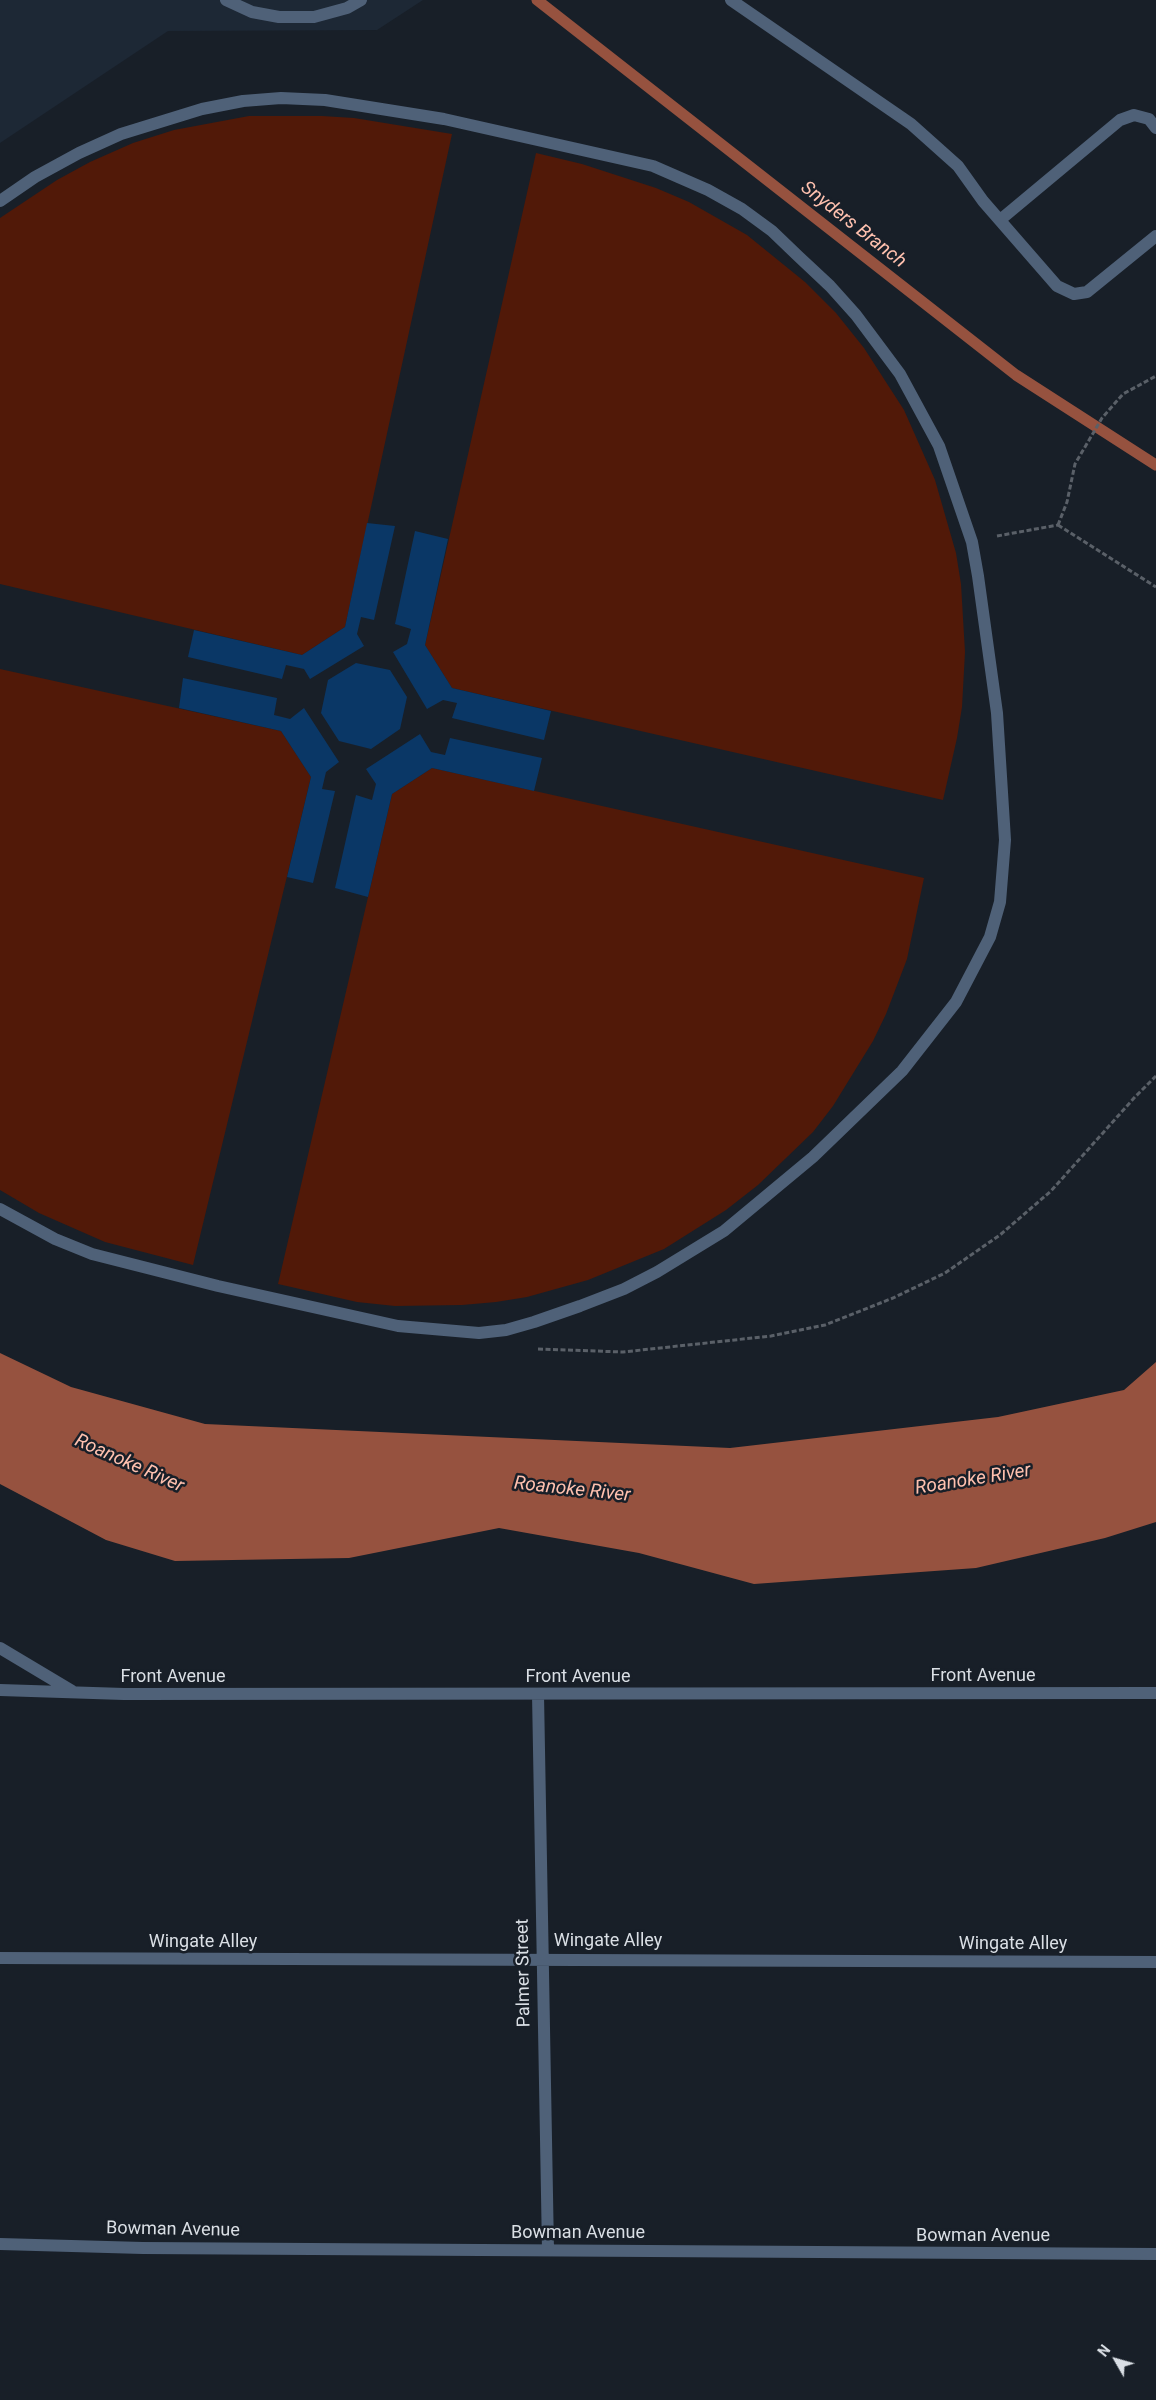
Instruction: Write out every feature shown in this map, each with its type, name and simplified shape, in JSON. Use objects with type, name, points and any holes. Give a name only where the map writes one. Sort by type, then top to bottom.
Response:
[{"type":"street","points":[[226,0],[252,12],[288,17],[314,17],[347,8],[360,0]]},
{"type":"street","points":[[730,0],[911,124],[958,166],[1000,220],[1057,286],[1074,294],[1087,292],[1156,236]]},
{"type":"street","points":[[0,201],[35,177],[79,153],[121,134],[202,108],[243,100],[281,98],[352,104],[444,120],[654,166],[708,190],[749,215],[798,256],[830,286],[856,315],[900,374],[921,410],[948,469],[972,542],[997,713],[1005,840],[1000,902],[990,937],[976,968],[956,1002],[902,1071],[813,1157],[724,1231],[694,1251],[624,1289],[534,1322],[506,1330],[479,1333],[398,1326],[145,1269],[92,1254],[55,1239],[0,1209]]},
{"type":"street","points":[[1000,220],[1120,120],[1134,114],[1149,119],[1156,128]]},
{"type":"street","points":[[0,1648],[74,1693]]},
{"type":"street","name":"Front Avenue","points":[[0,1690],[74,1693],[1156,1693]]},
{"type":"street","name":"Palmer Street","points":[[538,1694],[541,1958],[548,2250]]},
{"type":"street","name":"Wingate Alley","points":[[0,1958],[96,1960],[541,1958],[1156,1962]]},
{"type":"street","name":"Bowman Avenue","points":[[0,2244],[143,2248],[1156,2254]]},
{"type":"path","points":[[1058,525],[1067,502],[1075,464],[1102,418],[1123,394],[1156,376]]},
{"type":"path","points":[[972,542],[1058,525],[1156,587]]},
{"type":"shaded area","points":[[0,0],[423,0],[377,30],[168,31],[0,143]]},
{"type":"shaded area","points":[[249,116],[354,118],[452,134],[345,627],[302,655],[0,584],[0,218],[57,180],[90,162],[133,143],[174,130]]},
{"type":"shaded area","points":[[536,153],[582,164],[656,188],[689,202],[747,235],[805,282],[836,313],[864,348],[904,410],[935,480],[956,553],[961,584],[965,652],[962,707],[943,800],[452,688],[425,645]]},
{"type":"shaded area","points":[[0,669],[281,731],[311,777],[193,1265],[105,1242],[39,1213],[0,1190]]},
{"type":"shaded area","points":[[432,768],[924,878],[907,959],[886,1014],[873,1041],[833,1106],[813,1132],[758,1185],[726,1210],[664,1249],[588,1280],[527,1297],[496,1302],[462,1305],[395,1306],[357,1302],[278,1284],[392,794]]},
{"type":"water","name":"Roanoke River","points":[[0,1353],[71,1387],[205,1424],[730,1448],[998,1417],[1124,1390],[1156,1362],[1156,1522],[1105,1538],[976,1568],[754,1584],[639,1553],[499,1528],[349,1558],[175,1561],[106,1540],[0,1484]]},
{"type":"building","points":[[367,523],[395,526],[374,620],[361,617],[357,634],[364,646],[310,679],[304,669],[286,665],[282,679],[188,657],[194,630],[302,655],[345,627]]},
{"type":"building","points":[[415,531],[448,539],[425,645],[452,688],[551,711],[544,740],[452,718],[457,703],[443,700],[427,709],[393,652],[407,644],[411,629],[395,624]]},
{"type":"building","points":[[356,663],[390,670],[407,697],[400,729],[371,749],[339,741],[321,713],[328,680]]},
{"type":"building","points":[[183,678],[277,698],[274,715],[290,719],[304,708],[339,762],[326,772],[322,789],[335,791],[313,883],[287,877],[311,777],[281,731],[179,708]]},
{"type":"building","points":[[420,734],[431,752],[445,755],[450,738],[542,758],[534,791],[432,768],[392,794],[368,897],[335,888],[356,795],[372,800],[376,784],[366,769]]},
{"type":"waterway","name":"Snyders Branch","points":[[537,0],[1016,375],[1156,465]]}]
